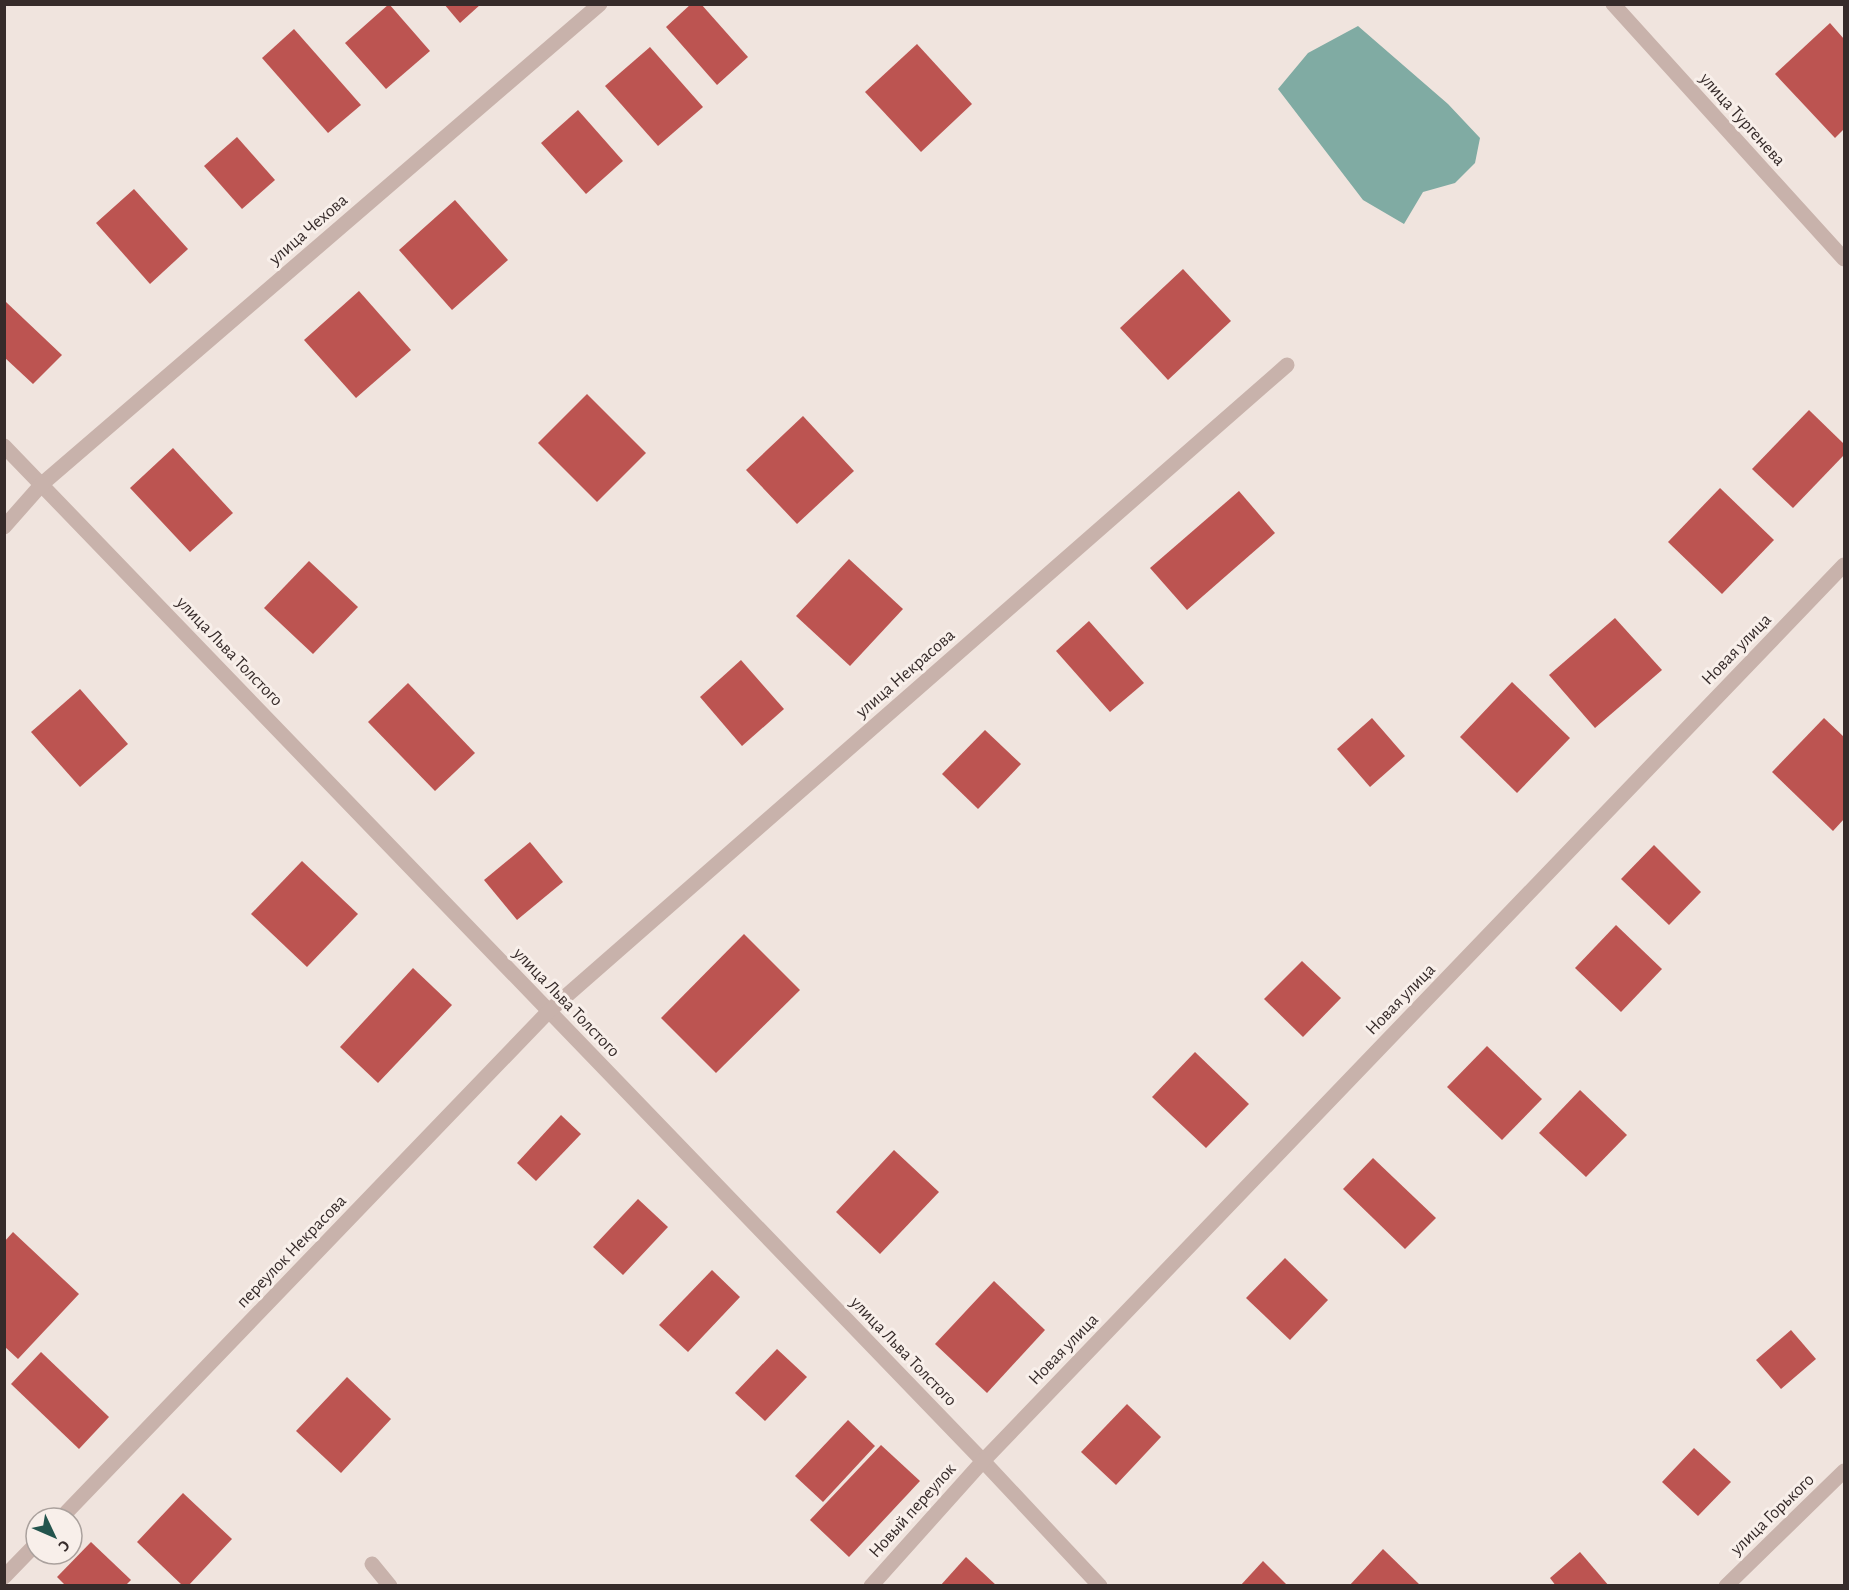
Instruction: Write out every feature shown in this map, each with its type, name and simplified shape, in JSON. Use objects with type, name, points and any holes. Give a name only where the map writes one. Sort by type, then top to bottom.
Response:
[{"type":"street","name":"улица Чехова","points":[[4,527],[42,484],[600,4]]},
{"type":"street","name":"улица Тургенева","points":[[1613,4],[1845,259]]},
{"type":"street","name":"улица Некрасова","points":[[549,1011],[1287,365]]},
{"type":"street","name":"улица Льва Толстого","points":[[4,446],[983,1461],[1100,1586]]},
{"type":"street","name":"Новая улица","points":[[983,1461],[1845,565]]},
{"type":"street","name":"переулок Некрасова","points":[[73,1506],[549,1011]]},
{"type":"street","name":"Новый переулок","points":[[871,1586],[983,1461]]},
{"type":"street","name":"улица Горького","points":[[1726,1586],[1845,1471]]},
{"type":"street","points":[[4,1577],[24,1556]]},
{"type":"street","points":[[372,1564],[390,1586]]},
{"type":"water","points":[[1358,26],[1448,104],[1480,138],[1475,163],[1455,183],[1423,192],[1404,224],[1363,200],[1278,89],[1308,53]]},
{"type":"building","points":[[389,4],[430,51],[386,89],[345,43]]},
{"type":"building","points":[[444,4],[481,4],[460,23]]},
{"type":"building","points":[[691,4],[701,4],[748,57],[717,85],[666,27]]},
{"type":"building","points":[[1830,23],[1844,39],[1844,129],[1835,138],[1775,74]]},
{"type":"building","points":[[294,29],[361,105],[328,133],[262,58]]},
{"type":"building","points":[[917,44],[972,104],[921,152],[865,92]]},
{"type":"building","points":[[650,47],[703,107],[658,146],[605,86]]},
{"type":"building","points":[[578,110],[623,161],[586,194],[541,143]]},
{"type":"building","points":[[237,137],[275,180],[242,209],[204,166]]},
{"type":"building","points":[[134,189],[188,249],[150,284],[96,223]]},
{"type":"building","points":[[455,200],[508,260],[452,310],[399,250]]},
{"type":"building","points":[[1183,269],[1231,321],[1168,380],[1120,328]]},
{"type":"building","points":[[359,291],[411,350],[356,398],[304,340]]},
{"type":"building","points":[[6,302],[62,355],[33,384],[4,357]]},
{"type":"building","points":[[587,394],[646,453],[597,502],[538,443]]},
{"type":"building","points":[[1809,410],[1844,444],[1844,455],[1793,508],[1752,469]]},
{"type":"building","points":[[803,416],[854,471],[797,524],[746,470]]},
{"type":"building","points":[[173,448],[233,513],[190,552],[130,488]]},
{"type":"building","points":[[1720,488],[1774,540],[1722,594],[1668,542]]},
{"type":"building","points":[[1239,491],[1275,533],[1187,610],[1150,568]]},
{"type":"building","points":[[849,559],[903,609],[850,666],[796,616]]},
{"type":"building","points":[[309,561],[358,607],[313,654],[264,608]]},
{"type":"building","points":[[1615,618],[1662,670],[1595,728],[1549,675]]},
{"type":"building","points":[[1089,621],[1144,683],[1110,712],[1056,651]]},
{"type":"building","points":[[741,660],[784,709],[742,746],[700,697]]},
{"type":"building","points":[[1512,682],[1570,738],[1517,793],[1460,737]]},
{"type":"building","points":[[408,683],[475,753],[435,791],[368,722]]},
{"type":"building","points":[[80,689],[128,744],[80,787],[31,732]]},
{"type":"building","points":[[1372,718],[1405,756],[1370,787],[1337,749]]},
{"type":"building","points":[[1824,718],[1844,737],[1844,819],[1833,831],[1772,772]]},
{"type":"building","points":[[985,730],[1021,764],[978,809],[942,774]]},
{"type":"building","points":[[530,842],[563,882],[517,920],[484,880]]},
{"type":"building","points":[[1654,845],[1701,892],[1669,925],[1621,879]]},
{"type":"building","points":[[302,861],[358,914],[307,967],[251,914]]},
{"type":"building","points":[[1616,925],[1662,969],[1621,1012],[1575,968]]},
{"type":"building","points":[[744,934],[800,990],[716,1073],[661,1018]]},
{"type":"building","points":[[1302,961],[1341,998],[1303,1037],[1264,999]]},
{"type":"building","points":[[413,968],[452,1005],[378,1083],[340,1047]]},
{"type":"building","points":[[1487,1046],[1542,1099],[1502,1140],[1447,1087]]},
{"type":"building","points":[[1195,1052],[1249,1104],[1206,1148],[1152,1097]]},
{"type":"building","points":[[1580,1090],[1627,1135],[1586,1177],[1539,1133]]},
{"type":"building","points":[[561,1115],[581,1134],[536,1181],[517,1163]]},
{"type":"building","points":[[894,1150],[939,1192],[880,1254],[836,1212]]},
{"type":"building","points":[[1373,1158],[1436,1218],[1405,1249],[1343,1189]]},
{"type":"building","points":[[638,1199],[668,1227],[623,1275],[593,1247]]},
{"type":"building","points":[[13,1232],[79,1294],[18,1359],[4,1346],[4,1242]]},
{"type":"building","points":[[1285,1258],[1328,1300],[1290,1340],[1246,1298]]},
{"type":"building","points":[[712,1270],[740,1297],[688,1352],[659,1325]]},
{"type":"building","points":[[994,1281],[1045,1330],[987,1393],[935,1344]]},
{"type":"building","points":[[1791,1330],[1816,1359],[1781,1389],[1756,1360]]},
{"type":"building","points":[[777,1349],[807,1377],[765,1421],[735,1393]]},
{"type":"building","points":[[41,1352],[109,1417],[79,1449],[11,1384]]},
{"type":"building","points":[[347,1377],[391,1419],[341,1473],[296,1431]]},
{"type":"building","points":[[1127,1404],[1161,1437],[1116,1485],[1081,1452]]},
{"type":"building","points":[[848,1420],[875,1446],[823,1502],[795,1476]]},
{"type":"building","points":[[881,1445],[920,1481],[849,1557],[810,1520]]},
{"type":"building","points":[[1694,1448],[1731,1482],[1698,1516],[1662,1482]]},
{"type":"building","points":[[183,1493],[232,1539],[188,1586],[183,1586],[137,1542]]},
{"type":"building","points":[[91,1542],[131,1580],[125,1586],[66,1586],[57,1577],[68,1566],[84,1566],[84,1549]]},
{"type":"building","points":[[1383,1549],[1421,1586],[1349,1586]]},
{"type":"building","points":[[1580,1552],[1609,1586],[1556,1586],[1550,1578]]},
{"type":"building","points":[[966,1557],[997,1586],[940,1586]]},
{"type":"building","points":[[1263,1561],[1288,1586],[1240,1586]]}]
